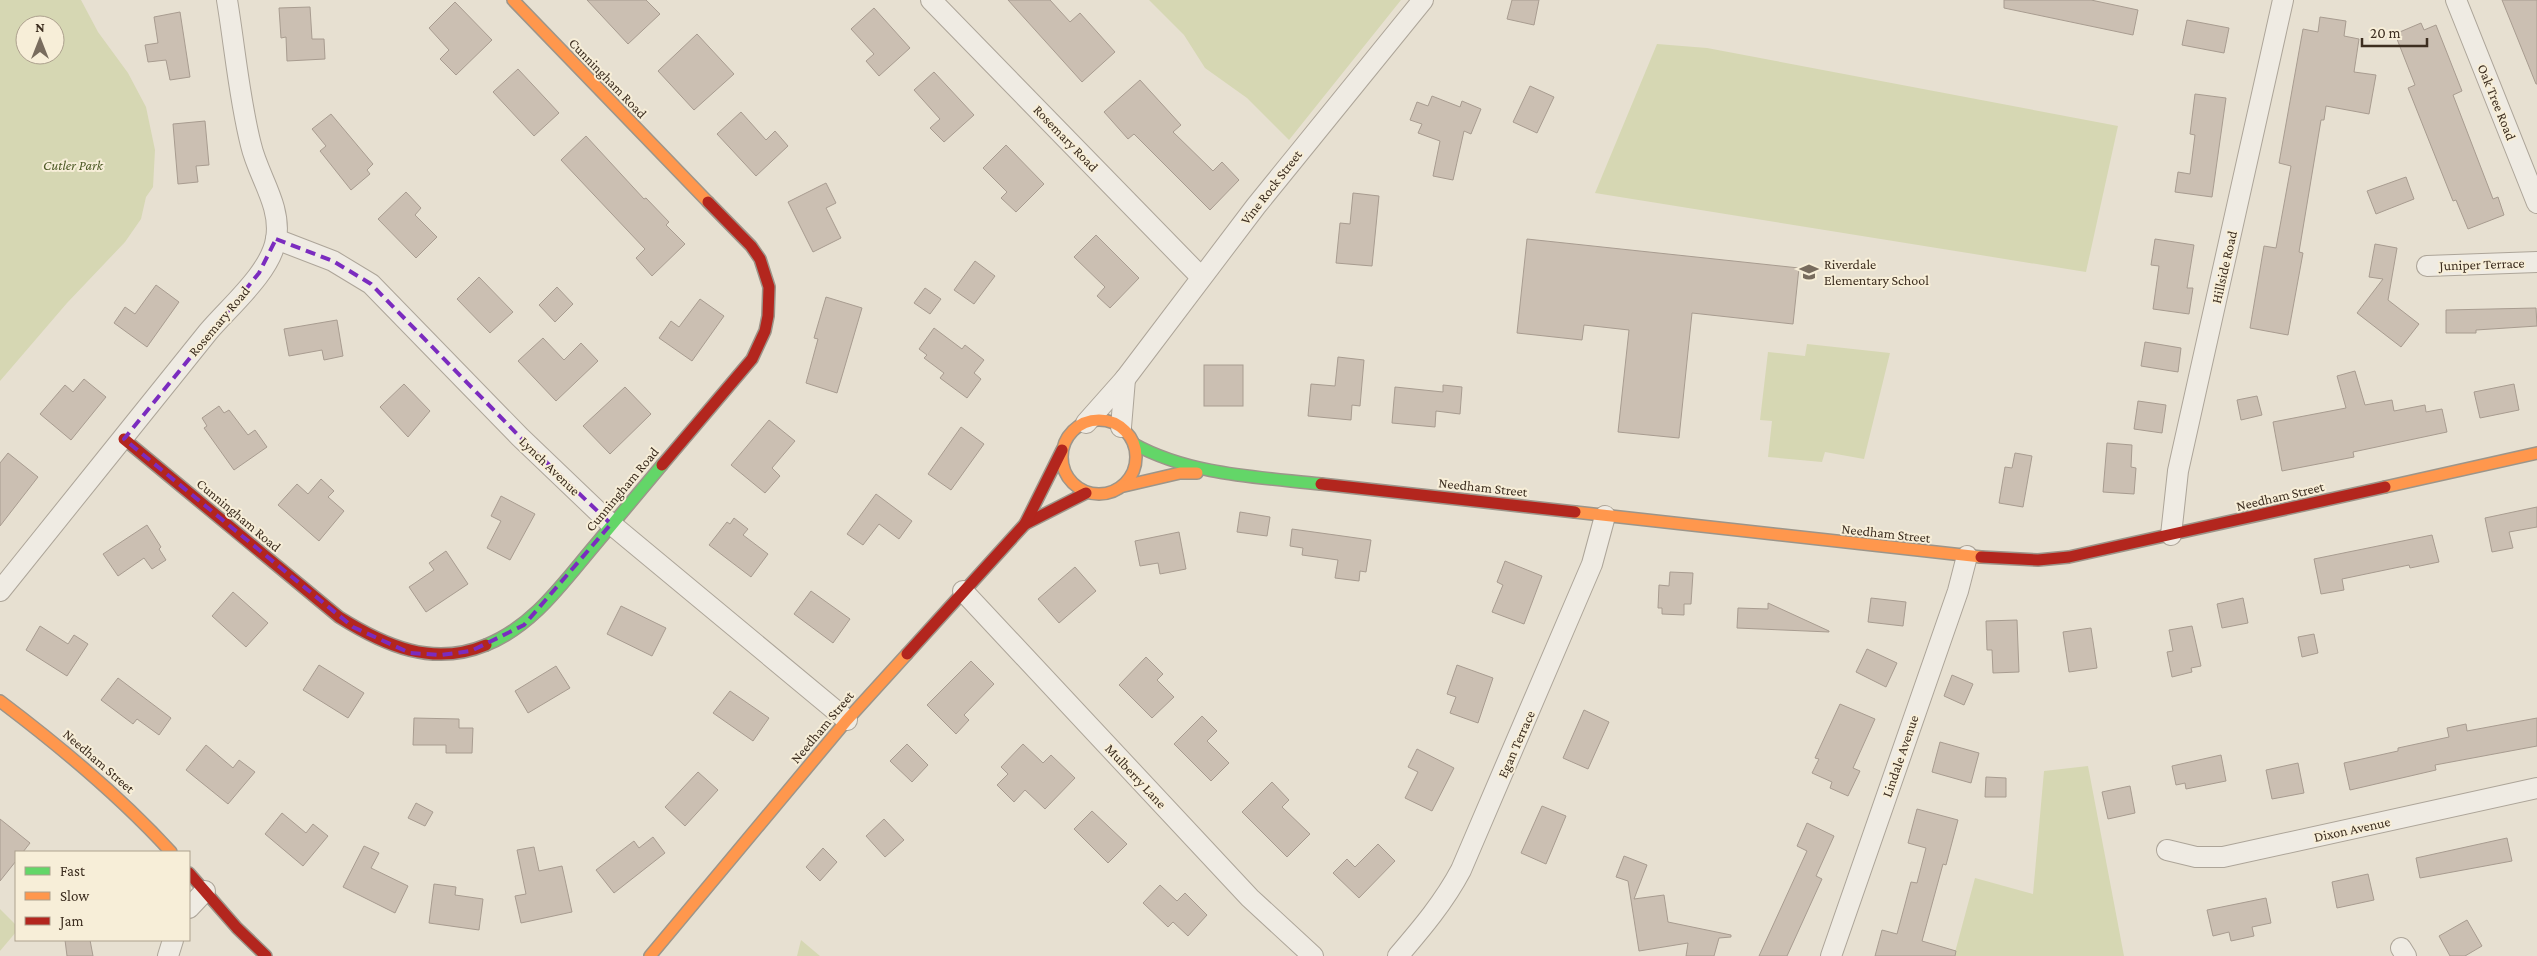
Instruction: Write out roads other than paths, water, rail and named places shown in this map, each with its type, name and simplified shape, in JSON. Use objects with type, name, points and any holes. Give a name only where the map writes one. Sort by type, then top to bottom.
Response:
[{"type":"main road","name":"Cunningham Road","points":[[124,439],[339,617],[382,643],[410,653],[426,655],[457,654],[485,646],[512,633],[524,625],[548,601],[752,359],[766,330],[770,298],[766,269],[751,246],[513,0]]},
{"type":"main road","points":[[1098,420],[1110,422],[1121,427],[1129,434],[1137,455],[1136,467],[1124,486],[1106,494],[1086,493],[1077,488],[1066,476],[1062,460],[1062,450],[1067,438],[1075,429],[1086,423],[1098,420]]},
{"type":"main road","name":"Needham Street","points":[[1134,444],[1161,457],[1223,473]]},
{"type":"main road","name":"Needham Street","points":[[650,956],[847,720],[1026,524],[1062,450]]},
{"type":"main road","name":"Needham Street","points":[[1124,486],[1180,474],[1223,473],[1967,556],[2038,560],[2069,557],[2171,536],[2537,453]]},
{"type":"main road","name":"Needham Street","points":[[1026,524],[1065,502],[1086,493]]},
{"type":"main road","name":"Needham Street","points":[[0,701],[87,768],[136,814],[170,851]]},
{"type":"main road","points":[[190,873],[237,928],[266,956]]},
{"type":"street","name":"Rosemary Road","points":[[0,591],[259,273],[270,257],[276,240],[277,221],[274,205],[257,166],[250,143],[227,0]]},
{"type":"street","name":"Rosemary Road","points":[[931,0],[1201,277]]},
{"type":"street","name":"Vine Rock Street","points":[[1086,423],[1124,379],[1201,277],[1423,0]]},
{"type":"street","name":"Hillside Road","points":[[2171,536],[2178,471],[2283,0]]},
{"type":"street","name":"Oak Tree Road","points":[[2456,0],[2537,203]]},
{"type":"street","name":"Lynch Avenue","points":[[276,240],[333,261],[371,284],[520,437],[611,524],[847,720]]},
{"type":"street","name":"Juniper Terrace","points":[[2427,266],[2537,262]]},
{"type":"street","points":[[1121,427],[1124,379]]},
{"type":"street","name":"Egan Terrace","points":[[1398,956],[1438,908],[1461,870],[1592,564],[1606,516]]},
{"type":"street","name":"Lindale Avenue","points":[[1831,956],[1958,591],[1967,556]]},
{"type":"street","name":"Mulberry Lane","points":[[963,591],[1250,898],[1313,956]]},
{"type":"street","name":"Dixon Avenue","points":[[2167,850],[2196,857],[2223,857],[2537,788]]},
{"type":"street","points":[[190,907],[205,891]]},
{"type":"street","points":[[168,956],[173,941]]},
{"type":"place","name":"Riverdale Elementary School","points":[[1809,272]]},
{"type":"park label","name":"Cutler Park","points":[[73,165]]}]
